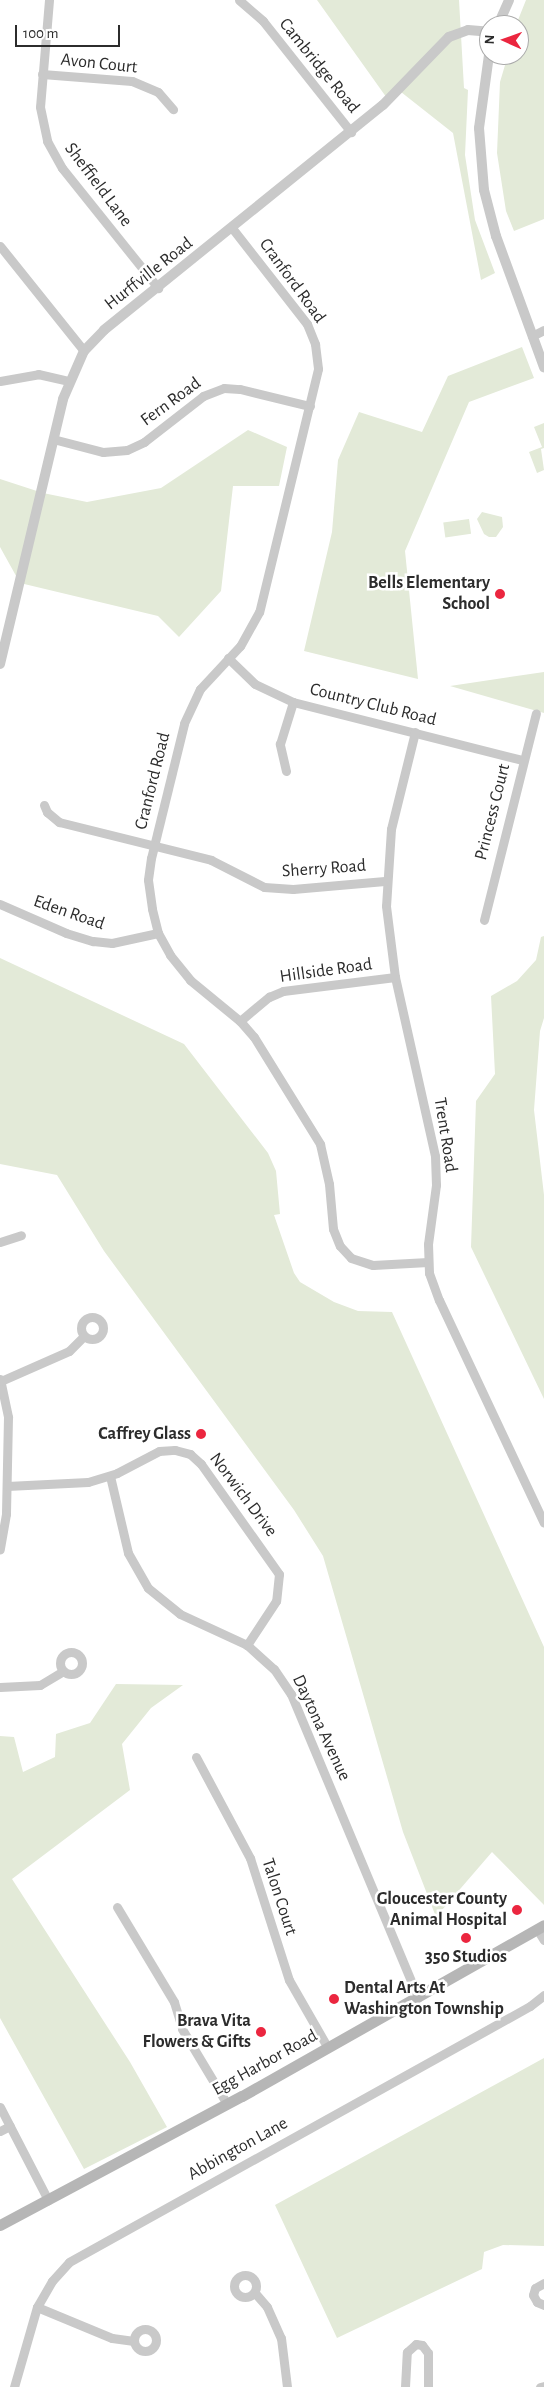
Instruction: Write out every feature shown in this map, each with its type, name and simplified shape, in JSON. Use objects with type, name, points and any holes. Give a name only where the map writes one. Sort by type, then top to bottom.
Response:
[{"type":"main road","name":"Egg Harbor Road","points":[[0,2225],[227,2104],[541,1927]]},
{"type":"street","name":"Sheffield Lane","points":[[49,0],[42,74],[41,116],[50,149],[158,288]]},
{"type":"street","name":"Cambridge Road","points":[[239,0],[263,21],[351,132]]},
{"type":"street","points":[[502,15],[509,0]]},
{"type":"street","name":"Hurffville Road","points":[[0,664],[69,380],[84,351],[96,337],[392,97],[449,37],[468,30],[479,31]]},
{"type":"street","points":[[488,65],[479,128],[484,190],[496,236],[544,367]]},
{"type":"street","name":"Avon Court","points":[[42,74],[132,81],[158,92],[173,109]]},
{"type":"street","name":"Cranford Road","points":[[232,228],[297,310],[314,338],[318,369],[263,600],[250,632],[206,680],[190,706],[153,846],[149,888],[158,933],[170,955],[190,980],[240,1021],[254,1038],[320,1144],[329,1184],[333,1229],[340,1246],[351,1258],[373,1265],[428,1262]]},
{"type":"street","points":[[0,246],[84,351]]},
{"type":"street","points":[[532,336],[544,330]]},
{"type":"street","points":[[0,381],[38,374],[69,380]]},
{"type":"street","name":"Fern Road","points":[[53,440],[103,452],[128,450],[144,442],[203,396],[224,388],[240,389],[310,406]]},
{"type":"street","name":"Country Club Road","points":[[228,658],[255,684],[293,702],[523,760]]},
{"type":"street","points":[[286,771],[280,744],[293,702]]},
{"type":"street","name":"Princess Court","points":[[484,920],[536,713]]},
{"type":"street","name":"Trent Road","points":[[415,732],[394,812],[385,882],[388,934],[395,977],[436,1165],[428,1262],[438,1300],[544,1523]]},
{"type":"street","name":"Sherry Road","points":[[44,805],[47,812],[59,822],[211,860],[272,888],[385,882]]},
{"type":"street","name":"Eden Road","points":[[0,904],[66,933],[93,941],[112,943],[158,933]]},
{"type":"street","name":"Hillside Road","points":[[240,1021],[269,997],[283,991],[395,977]]},
{"type":"street","points":[[0,1242],[20,1236]]},
{"type":"street","points":[[0,1549],[6,1522],[8,1409],[0,1380],[69,1351],[84,1336]]},
{"type":"street","name":"Norwich Drive","points":[[7,1486],[62,1486],[110,1476],[164,1450],[185,1452],[201,1464],[278,1574],[276,1601],[247,1645]]},
{"type":"street","name":"Daytona Avenue","points":[[110,1476],[126,1545],[143,1582],[180,1614],[247,1645],[274,1669],[291,1694],[418,1997]]},
{"type":"street","points":[[0,1687],[40,1685],[64,1671]]},
{"type":"street","name":"Talon Court","points":[[196,1757],[250,1858],[290,1980],[328,2048]]},
{"type":"street","points":[[117,1907],[174,2002],[182,2029],[227,2104]]},
{"type":"street","points":[[541,1927],[544,1940]]},
{"type":"street","name":"Abbington Lane","points":[[14,2387],[37,2307],[57,2274],[83,2253],[530,2006],[544,1995]]},
{"type":"street","points":[[0,2107],[48,2200]]},
{"type":"street","points":[[0,2131],[10,2126]]},
{"type":"street","points":[[544,2283],[533,2292],[536,2302],[544,2305]]},
{"type":"street","points":[[255,2293],[267,2307],[281,2338],[287,2387]]},
{"type":"street","points":[[37,2307],[112,2338],[134,2341]]},
{"type":"street","points":[[405,2387],[407,2352],[416,2344],[422,2345],[428,2353],[428,2387]]},
{"type":"street","points":[[540,2387],[544,2386]]},
{"type":"green space","points":[[317,0],[459,0],[464,88],[468,90],[465,155],[475,220],[495,273],[481,280],[453,133],[401,92],[389,101]]},
{"type":"green space","points":[[526,0],[544,0],[544,219],[514,231],[506,211],[497,153],[500,82],[505,65],[529,65],[529,15],[520,15]]},
{"type":"green space","points":[[522,347],[534,378],[469,402],[405,551],[418,679],[304,651],[332,532],[338,460],[359,412],[422,432],[448,376]]},
{"type":"green space","points":[[544,423],[544,448],[541,449],[544,470],[537,473],[529,452],[542,447],[534,427]]},
{"type":"green space","points":[[248,430],[287,447],[279,486],[233,486],[221,591],[179,637],[158,616],[20,583],[0,547],[0,479],[43,493],[87,502],[161,488]]},
{"type":"green space","points":[[482,512],[502,517],[503,527],[496,537],[489,537],[484,534],[477,519]]},
{"type":"green space","points":[[469,519],[471,534],[445,537],[443,523]]},
{"type":"green space","points":[[544,672],[544,713],[450,686]]},
{"type":"green space","points":[[544,936],[544,1018],[540,1031],[534,1110],[544,1195],[544,1399],[471,1247],[476,1101],[495,1074],[491,996],[517,981],[536,960],[541,937]]},
{"type":"green space","points":[[0,958],[184,1044],[268,1153],[276,1171],[280,1214],[274,1215],[294,1273],[300,1282],[334,1302],[358,1311],[392,1312],[544,1647],[544,1905],[492,1852],[436,1917],[403,1832],[323,1556],[294,1510],[104,1251],[57,1175],[0,1164]]},
{"type":"green space","points":[[116,1684],[183,1685],[151,1708],[122,1744],[130,1790],[12,1879],[130,2062],[167,2127],[84,2169],[0,2018],[0,1736],[14,1737],[23,1772],[55,1757],[56,1734],[90,1723]]},
{"type":"green space","points":[[544,2058],[544,2246],[503,2245],[484,2252],[482,2269],[337,2338],[275,2205]]},
{"type":"place","name":"Bells Elementary School","points":[[500,594]]},
{"type":"place","name":"Caffrey Glass","points":[[201,1434]]},
{"type":"place","name":"Gloucester County Animal Hospital","points":[[517,1910]]},
{"type":"place","name":"350 Studios","points":[[466,1938]]},
{"type":"place","name":"Dental Arts At Washington Township","points":[[334,1999]]},
{"type":"place","name":"Brava Vita Flowers & Gifts","points":[[261,2032]]}]
